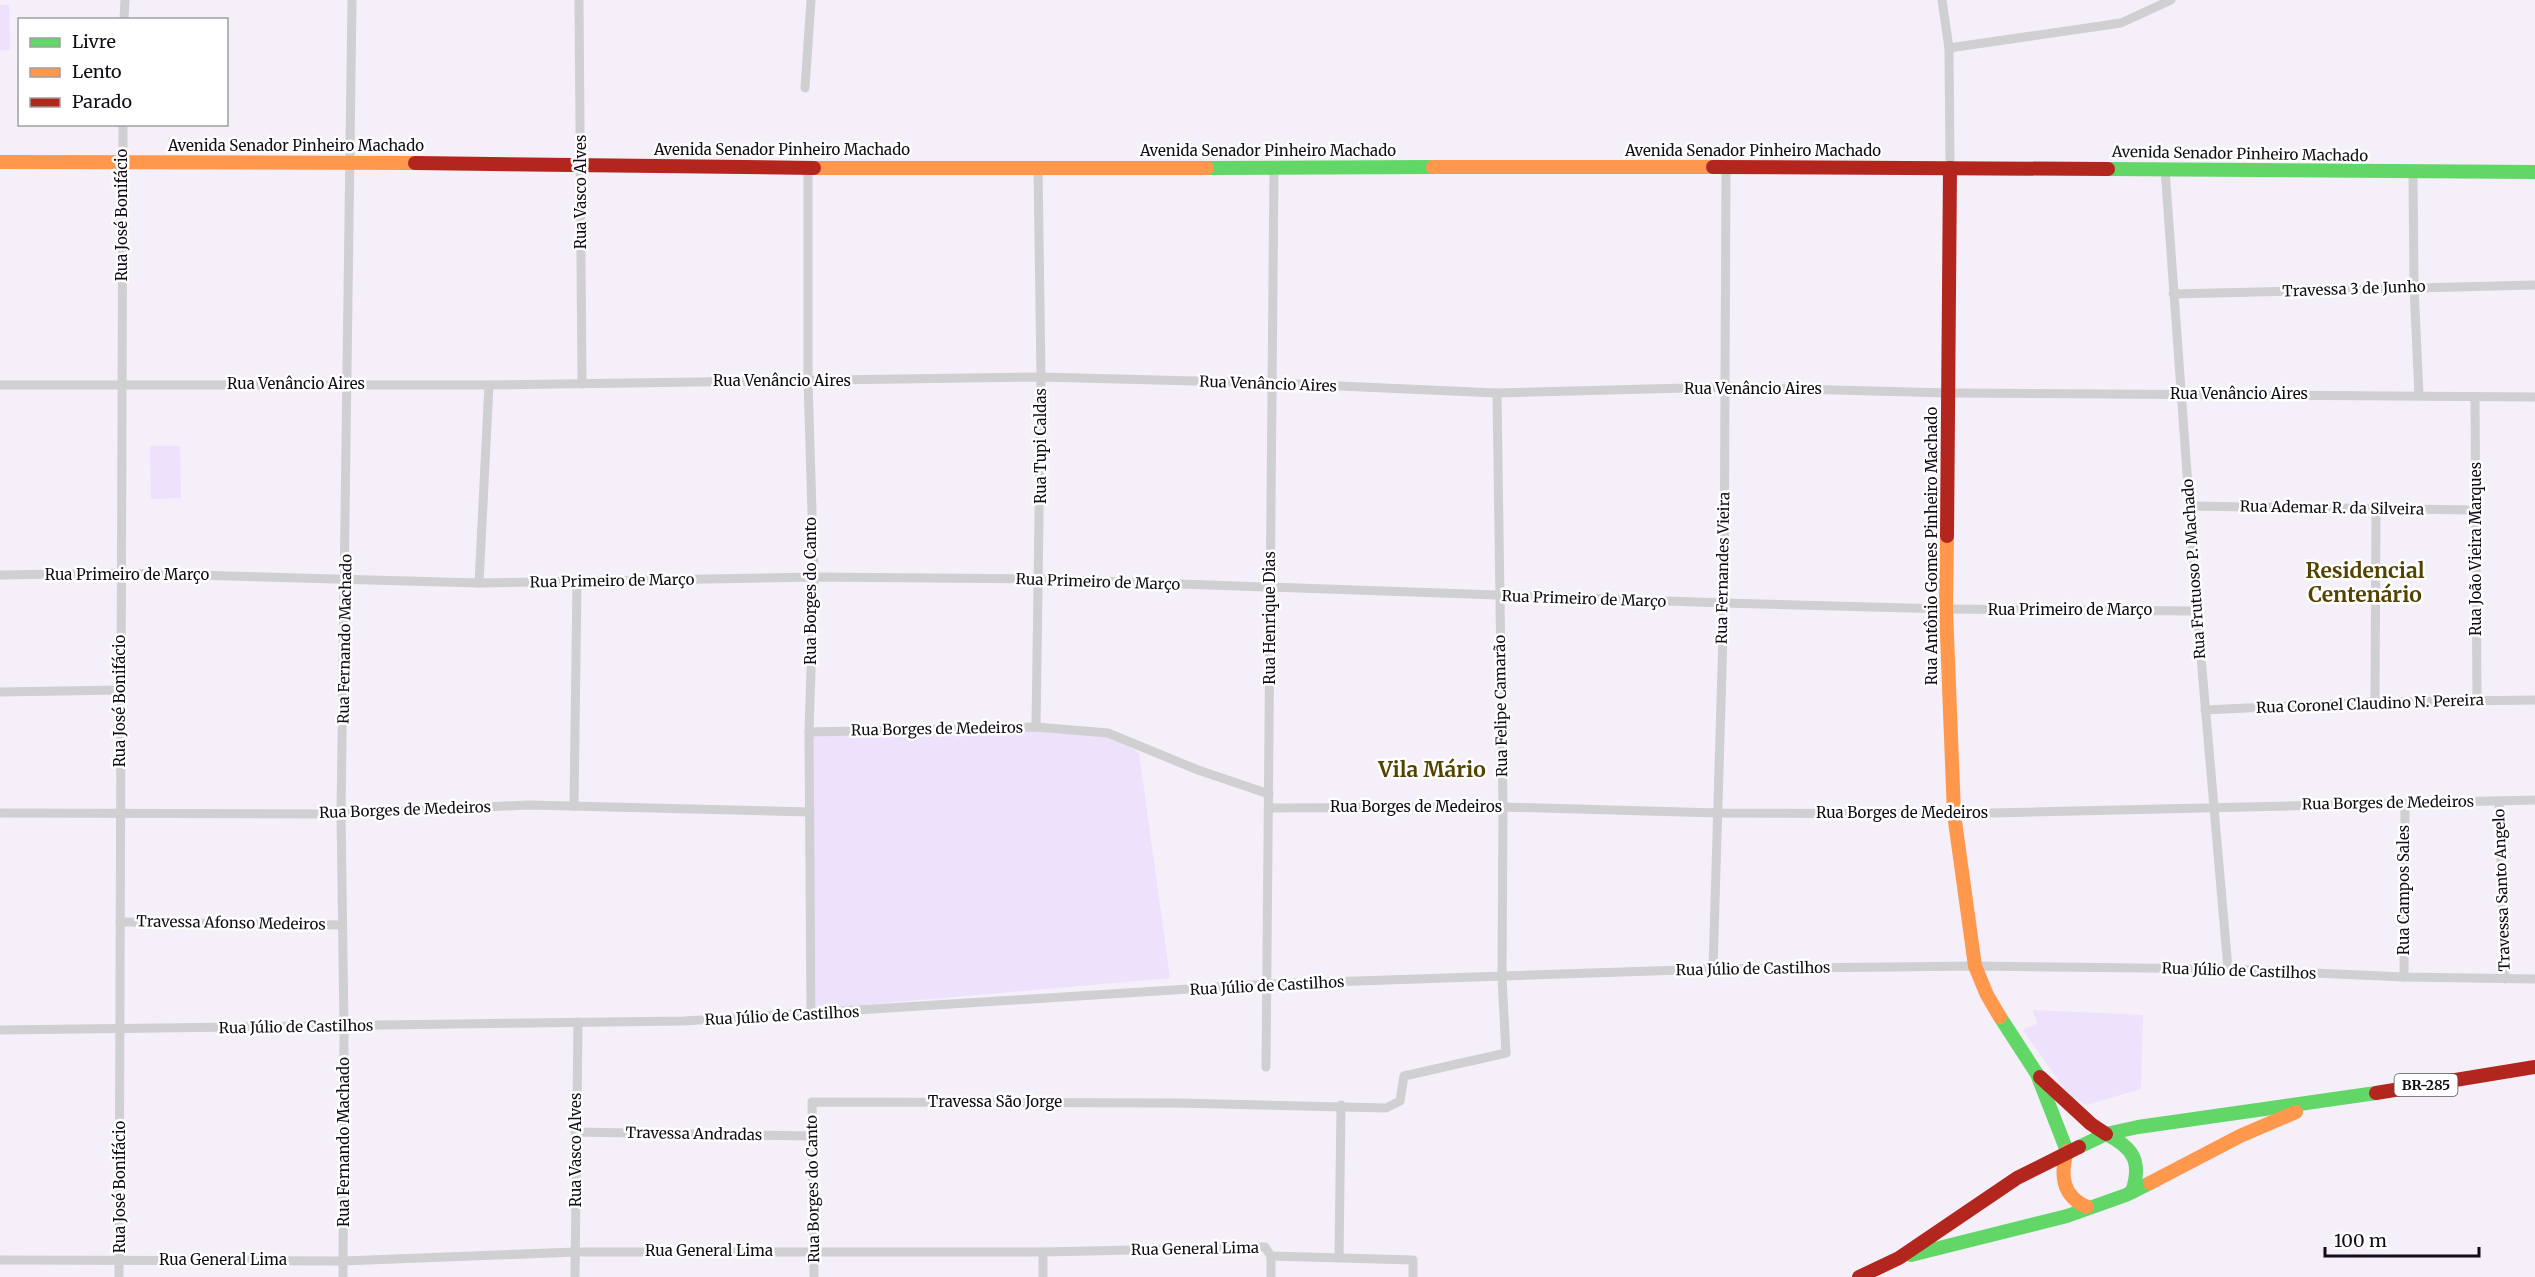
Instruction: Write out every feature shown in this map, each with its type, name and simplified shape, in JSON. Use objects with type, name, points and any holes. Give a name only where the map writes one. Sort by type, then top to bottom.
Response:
[{"type":"main road","name":"Avenida Senador Pinheiro Machado","points":[[0,162],[349,162],[808,168],[1726,167],[2535,172]]},
{"type":"main road","name":"Rua Antônio Gomes Pinheiro Machado","points":[[1950,168],[1946,609],[1954,814],[1975,966],[1981,987],[2037,1073],[2056,1117],[2067,1151]]},
{"type":"main road","name":"BR-285","points":[[1859,1277],[1899,1258],[2017,1178],[2067,1151],[2106,1134],[2138,1127],[2317,1103],[2535,1067]]},
{"type":"main road","name":"Rua Antônio Gomes Pinheiro Machado","points":[[2037,1073],[2091,1124],[2106,1134]]},
{"type":"main road","name":"BR-285","points":[[1899,1258],[2067,1216],[2132,1192],[2240,1137],[2317,1103]]},
{"type":"main road","points":[[2106,1134],[2120,1140],[2135,1158],[2138,1169],[2137,1181],[2132,1192]]},
{"type":"main road","points":[[2067,1151],[2061,1175],[2064,1187],[2079,1205],[2087,1207]]},
{"type":"street","points":[[124,0],[124,18]]},
{"type":"street","name":"Rua Fernando Machado","points":[[344,1277],[341,814],[346,579],[352,0]]},
{"type":"street","name":"Rua Vasco Alves","points":[[579,0],[582,384]]},
{"type":"street","points":[[805,88],[811,0]]},
{"type":"street","name":"Rua Antônio Gomes Pinheiro Machado","points":[[1942,0],[1949,48],[1950,168]]},
{"type":"street","points":[[1949,48],[2121,23],[2171,0]]},
{"type":"street","name":"Rua José Bonifácio","points":[[119,1277],[123,126]]},
{"type":"street","name":"Rua Tupi Caldas","points":[[1036,726],[1040,579],[1041,377],[1038,166]]},
{"type":"street","name":"Rua Fernandes Vieira","points":[[1713,969],[1724,603],[1726,167]]},
{"type":"street","name":"Rua Borges do Canto","points":[[808,168],[808,381],[814,577],[809,732],[811,1014]]},
{"type":"street","name":"Rua Henrique Dias","points":[[1266,1067],[1274,168]]},
{"type":"street","name":"Rua Frutuoso P. Machado","points":[[2165,169],[2196,611],[2228,969]]},
{"type":"street","points":[[2413,172],[2414,287],[2419,395]]},
{"type":"street","name":"Travessa 3 de Junho","points":[[2173,294],[2535,285]]},
{"type":"street","name":"Rua Venâncio Aires","points":[[0,385],[489,385],[1041,377],[1272,383],[1497,393],[1725,387],[1949,393],[2535,397]]},
{"type":"street","points":[[479,583],[489,385]]},
{"type":"street","name":"Rua Felipe Camarão","points":[[1497,393],[1503,807],[1502,978],[1506,1053]]},
{"type":"street","name":"Rua João Vieira Marques","points":[[2475,397],[2477,701]]},
{"type":"street","name":"Rua Ademar R. da Silveira","points":[[2189,506],[2475,510]]},
{"type":"street","points":[[2375,702],[2376,508]]},
{"type":"street","name":"Rua Primeiro de Março","points":[[0,575],[121,573],[479,583],[814,577],[1040,579],[1499,597],[1946,609],[2196,611]]},
{"type":"street","points":[[574,806],[577,582]]},
{"type":"street","points":[[0,692],[121,690]]},
{"type":"street","name":"Rua Coronel Claudino N. Pereira","points":[[2205,710],[2375,702],[2535,700]]},
{"type":"street","name":"Rua Borges de Medeiros","points":[[809,732],[1036,726],[1108,733],[1198,770],[1269,794]]},
{"type":"street","name":"Rua Borges de Medeiros","points":[[1269,808],[1503,807],[1718,813],[1954,814],[2535,800]]},
{"type":"street","name":"Travessa Santo Angelo","points":[[2499,801],[2505,979]]},
{"type":"street","name":"Rua Campos Sales","points":[[2404,976],[2405,803]]},
{"type":"street","name":"Rua Borges de Medeiros","points":[[0,813],[341,814],[528,805],[810,812]]},
{"type":"street","name":"Travessa Afonso Medeiros","points":[[120,922],[342,925]]},
{"type":"street","name":"Rua Júlio de Castilhos","points":[[0,1030],[684,1022],[1267,984],[1502,978],[1713,969],[1975,966],[2228,969],[2535,979]]},
{"type":"street","name":"Rua Vasco Alves","points":[[575,1277],[578,1022]]},
{"type":"street","name":"Travessa São Jorge","points":[[812,1102],[1178,1103],[1341,1105],[1386,1108],[1400,1101],[1404,1076],[1506,1053]]},
{"type":"street","name":"Rua Borges do Canto","points":[[812,1102],[814,1277]]},
{"type":"street","points":[[1339,1257],[1341,1105]]},
{"type":"street","name":"Travessa Andradas","points":[[575,1132],[812,1136]]},
{"type":"street","name":"Rua General Lima","points":[[0,1260],[344,1261],[576,1251],[1043,1252],[1265,1247],[1271,1256],[1413,1260],[1413,1277]]},
{"type":"street","points":[[1043,1252],[1043,1277]]},
{"type":"street","points":[[1271,1256],[1271,1277]]},
{"type":"shaded area","points":[[0,5],[9,5],[10,50],[0,50]]},
{"type":"shaded area","points":[[150,446],[180,446],[181,498],[151,499]]},
{"type":"shaded area","points":[[1037,728],[1109,735],[1139,753],[1170,978],[816,1009],[811,734]]},
{"type":"shaded area","points":[[2032,1010],[2143,1015],[2141,1089],[2086,1105],[2067,1093],[2023,1030],[2038,1023]]},
{"type":"traffic: fast","points":[[1207,168],[1433,167]]},
{"type":"traffic: fast","points":[[2108,169],[2535,172]]},
{"type":"traffic: fast","points":[[2000,1017],[2037,1074],[2067,1151]]},
{"type":"traffic: fast","points":[[2079,1147],[2106,1134],[2138,1127],[2376,1093]]},
{"type":"traffic: fast","points":[[2106,1134],[2116,1139],[2133,1157],[2136,1172],[2132,1192]]},
{"type":"traffic: fast","points":[[1911,1255],[2067,1216],[2126,1195],[2150,1183]]},
{"type":"traffic: slow","points":[[0,162],[415,163]]},
{"type":"traffic: slow","points":[[1433,167],[1713,167]]},
{"type":"traffic: slow","points":[[814,168],[1207,168]]},
{"type":"traffic: slow","points":[[1947,536],[1946,609],[1954,814],[1975,966],[1987,995],[2000,1017]]},
{"type":"traffic: slow","points":[[2150,1183],[2240,1136],[2296,1112]]},
{"type":"traffic: slow","points":[[2067,1151],[2064,1168],[2065,1184],[2072,1197],[2087,1207]]},
{"type":"traffic: jam","points":[[415,163],[814,168]]},
{"type":"traffic: jam","points":[[1713,167],[2108,169]]},
{"type":"traffic: jam","points":[[1947,536],[1950,168]]},
{"type":"traffic: jam","points":[[2376,1093],[2535,1067]]},
{"type":"traffic: jam","points":[[2040,1077],[2091,1124],[2106,1134]]},
{"type":"traffic: jam","points":[[1859,1277],[1899,1258],[2017,1178],[2079,1147]]},
{"type":"district","name":"Residencial Centenário","points":[[2365,583]]},
{"type":"district","name":"Vila Mário","points":[[1432,770]]}]
